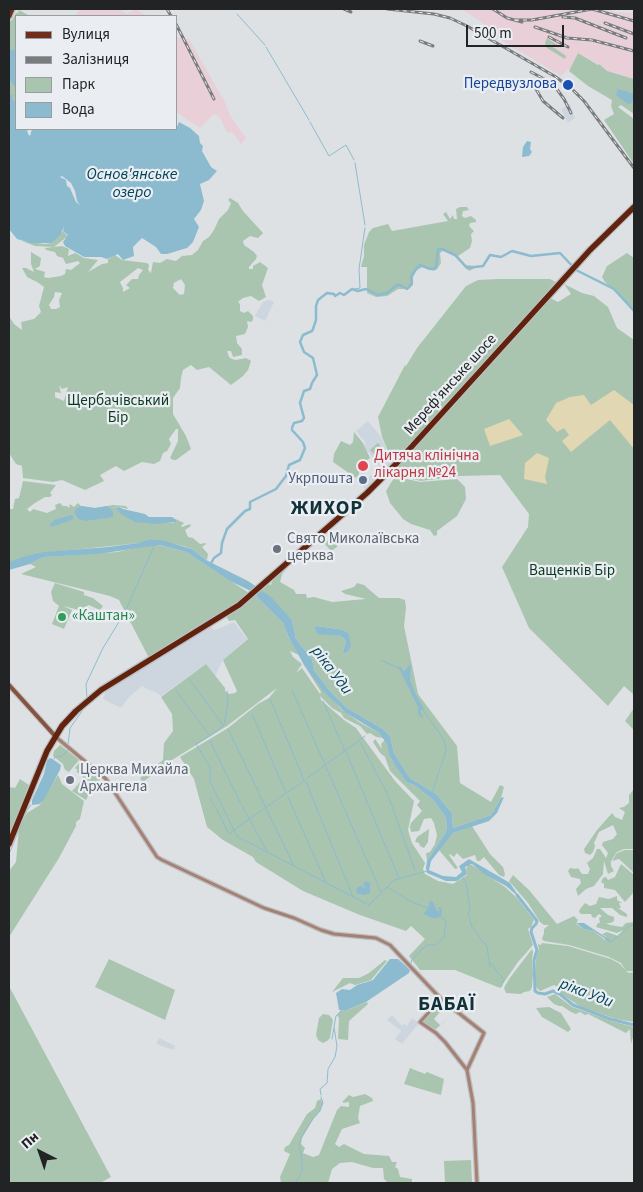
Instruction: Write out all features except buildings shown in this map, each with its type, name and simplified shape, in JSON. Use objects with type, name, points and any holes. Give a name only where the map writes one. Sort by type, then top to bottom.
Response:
[{"type":"highway","name":"Мереф'янське шосе","points":[[9,844],[45,755],[70,716],[96,694],[229,611],[385,476],[574,267],[634,207]]},
{"type":"main road","points":[[9,16],[12,9]]},
{"type":"main road","points":[[9,685],[56,736]]},
{"type":"street","points":[[56,736],[106,780],[157,857],[263,908],[294,918],[321,930],[334,934],[378,939],[390,945],[441,999],[484,1033],[467,1070]]},
{"type":"street","points":[[441,999],[420,1022],[445,1042],[467,1070],[474,1116],[477,1183]]},
{"type":"shaded area","points":[[80,9],[120,9],[127,14],[135,9],[145,15],[76,15]]},
{"type":"shaded area","points":[[462,9],[608,9],[615,12],[634,13],[634,79],[607,71],[578,53],[571,67],[561,76],[501,40],[483,23]]},
{"type":"shaded area","points":[[178,37],[183,40],[189,39],[225,102],[230,115],[246,138],[241,144],[232,132],[227,132],[219,116],[214,114],[200,128],[178,113]]},
{"type":"shaded area","points":[[570,104],[575,118],[569,122],[561,109]]},
{"type":"shaded area","points":[[269,300],[274,302],[265,321],[255,316],[263,302]]},
{"type":"shaded area","points":[[368,421],[381,437],[391,459],[390,461],[393,464],[367,491],[356,479],[363,472],[368,478],[373,474],[375,476],[388,463],[380,467],[365,448],[365,442],[356,431]]},
{"type":"shaded area","points":[[234,622],[247,639],[223,660],[215,676],[206,664],[161,696],[142,686],[129,697],[121,708],[103,699],[107,688],[209,626],[215,630]]},
{"type":"shaded area","points":[[451,994],[456,1001],[466,1008],[462,1014],[446,1000]]},
{"type":"shaded area","points":[[392,1015],[402,1026],[404,1024],[407,1026],[412,1018],[419,1023],[402,1044],[395,1039],[401,1031],[387,1020]]},
{"type":"shaded area","points":[[159,1038],[175,1046],[174,1050],[156,1044]]},
{"type":"green space","points":[[19,10],[28,15],[15,15],[15,50],[9,50],[9,22],[16,13],[20,12],[18,12]]},
{"type":"green space","points":[[547,38],[557,45],[557,47],[551,44],[550,47],[566,56],[565,59],[547,48],[545,43]]},
{"type":"green space","points":[[578,53],[599,64],[607,71],[634,79],[634,114],[621,105],[618,107],[634,119],[634,164],[604,120],[614,114],[611,106],[612,100],[588,86],[569,71]]},
{"type":"green space","points":[[9,76],[10,81],[15,86],[15,101],[12,95],[9,95]]},
{"type":"green space","name":"Щербачівський Бір","points":[[230,198],[238,203],[263,233],[258,238],[250,236],[243,241],[244,245],[257,256],[249,269],[253,269],[253,266],[260,262],[268,268],[262,285],[266,297],[259,301],[251,296],[243,298],[238,302],[240,304],[240,311],[244,313],[248,311],[253,316],[253,320],[251,322],[247,321],[248,327],[245,334],[236,336],[237,343],[242,349],[242,355],[233,357],[231,351],[227,351],[232,359],[246,358],[251,361],[248,370],[243,376],[231,385],[209,367],[197,370],[191,365],[183,370],[180,388],[173,398],[173,414],[191,449],[176,460],[170,458],[178,441],[178,429],[176,429],[169,439],[171,444],[167,451],[163,453],[160,461],[154,464],[142,462],[124,471],[116,466],[100,475],[104,481],[85,490],[62,480],[53,482],[23,478],[22,466],[16,464],[9,453],[9,316],[14,324],[22,330],[21,322],[34,319],[41,312],[39,306],[44,287],[27,277],[22,268],[34,272],[31,264],[31,252],[41,258],[40,266],[35,269],[45,272],[44,277],[48,278],[61,276],[65,274],[66,269],[71,270],[80,263],[78,261],[66,264],[63,258],[45,248],[62,246],[69,249],[68,256],[75,253],[84,258],[98,260],[88,272],[102,264],[108,263],[108,259],[115,255],[122,260],[147,263],[149,265],[148,270],[151,273],[153,262],[160,263],[167,259],[176,261],[182,256],[192,255],[198,250],[203,241],[214,230],[219,219],[228,210],[231,203],[228,200]],"holes":[[[138,268],[143,270],[138,279],[132,279],[126,285],[130,288],[123,292],[120,282]],[[181,279],[185,285],[184,294],[180,295],[173,288],[174,283]],[[55,292],[62,293],[59,300],[60,307],[51,309],[49,305]],[[59,385],[62,389],[68,387],[64,401],[55,397],[55,392],[61,393]]]},
{"type":"green space","points":[[467,207],[469,210],[463,211],[462,216],[465,218],[471,216],[476,220],[476,222],[470,223],[469,226],[474,231],[471,234],[470,248],[458,256],[466,265],[475,266],[473,269],[469,271],[456,257],[444,250],[440,253],[441,263],[437,269],[434,271],[422,267],[416,271],[413,277],[413,285],[409,289],[398,289],[387,296],[376,297],[367,293],[367,267],[361,267],[364,245],[369,232],[373,228],[388,224],[392,231],[448,221],[443,214],[446,212],[450,219],[453,215],[454,219],[457,219],[456,209]]},
{"type":"green space","points":[[63,231],[68,236],[54,247],[35,246],[22,241],[52,243]]},
{"type":"green space","points":[[627,253],[634,258],[634,310],[602,277],[607,266]]},
{"type":"green space","name":"Ващенків Бір","points":[[550,279],[556,282],[544,295],[558,302],[571,294],[564,284],[582,293],[594,296],[608,307],[617,328],[634,340],[634,695],[624,686],[608,706],[529,628],[502,567],[528,527],[529,514],[500,475],[459,476],[421,481],[407,478],[397,472],[382,437],[378,417],[405,365],[417,348],[466,286],[478,280]]},
{"type":"green space","points":[[354,432],[363,443],[370,458],[359,466],[359,474],[356,478],[333,462],[334,454],[341,441],[350,445],[353,442]]},
{"type":"green space","points":[[378,443],[390,458],[383,464],[370,450]]},
{"type":"green space","points":[[397,473],[407,479],[420,482],[457,479],[465,487],[466,499],[457,516],[437,531],[437,535],[434,536],[430,530],[411,524],[403,519],[390,503],[386,491]]},
{"type":"green space","points":[[23,481],[56,485],[50,493],[52,495],[50,497],[45,497],[27,509],[30,512],[33,509],[47,513],[56,509],[55,505],[60,503],[69,508],[70,504],[74,507],[78,503],[81,506],[95,508],[113,505],[126,506],[128,509],[113,508],[119,510],[130,519],[174,523],[175,520],[171,517],[184,523],[182,527],[190,524],[191,526],[185,530],[188,537],[193,538],[200,544],[206,544],[202,547],[208,554],[207,560],[192,549],[184,546],[150,539],[140,543],[52,552],[9,563],[9,509],[13,509],[15,499],[19,498]]},
{"type":"green space","points":[[324,536],[325,539],[331,542],[339,538],[334,543],[337,544],[337,547],[331,551],[323,542],[322,537]]},
{"type":"green space","points":[[154,544],[186,552],[249,593],[240,602],[149,658],[119,600],[110,596],[21,574],[36,567],[30,564],[44,557],[117,552]]},
{"type":"green space","points":[[287,565],[289,566],[282,574],[280,582],[294,590],[296,594],[306,594],[307,598],[314,597],[332,602],[366,599],[345,594],[341,591],[354,587],[357,583],[364,585],[379,598],[399,598],[405,600],[404,626],[418,694],[457,746],[460,783],[491,802],[500,785],[504,787],[501,798],[491,815],[453,828],[452,813],[436,794],[410,778],[394,753],[390,736],[383,729],[347,708],[329,690],[314,670],[312,659],[296,639],[292,620],[259,588],[268,584],[271,585],[272,581]],"holes":[[[317,626],[338,629],[351,646],[343,651],[346,642],[341,636],[319,634]]]},
{"type":"green space","points":[[55,583],[84,592],[84,595],[93,598],[103,606],[100,610],[89,605],[79,610],[63,606],[72,610],[64,629],[52,624],[59,606],[53,601],[51,592]]},
{"type":"green space","points":[[255,593],[283,623],[299,655],[290,651],[293,657],[302,664],[296,673],[302,668],[320,694],[321,692],[304,665],[340,708],[359,722],[379,733],[383,738],[376,737],[370,733],[367,734],[360,726],[344,718],[341,713],[332,708],[320,696],[321,700],[356,728],[395,781],[414,801],[408,830],[412,843],[425,863],[423,869],[425,874],[438,881],[453,884],[467,875],[466,869],[468,865],[472,865],[505,887],[517,898],[534,920],[528,929],[533,945],[518,962],[500,988],[455,970],[420,970],[409,956],[425,939],[411,926],[406,931],[360,915],[303,891],[256,862],[253,857],[223,840],[207,827],[194,779],[180,757],[228,728],[258,704],[269,698],[277,688],[227,726],[172,760],[143,782],[140,778],[163,760],[164,743],[173,731],[172,714],[161,697],[206,664],[225,688],[225,691],[229,694],[237,691],[223,660],[248,639],[235,620],[229,621],[226,616]]},
{"type":"green space","points":[[634,708],[634,730],[625,721]]},
{"type":"green space","points":[[375,739],[382,749],[381,744],[385,740],[391,759],[406,782],[414,785],[433,800],[445,816],[446,832],[427,861],[426,853],[430,852],[435,844],[437,835],[434,823],[431,818],[424,819],[419,831],[411,832],[411,823],[422,811],[417,805],[420,801],[390,771],[385,757],[373,742]]},
{"type":"green space","points":[[60,745],[79,760],[69,772],[53,756],[54,751]]},
{"type":"green space","points":[[80,762],[99,776],[100,779],[96,785],[86,780],[76,771],[78,770],[75,768]]},
{"type":"green space","points":[[58,775],[62,784],[84,801],[80,819],[76,822],[76,826],[59,858],[9,937],[9,871],[16,862],[19,828],[27,813],[40,805]]},
{"type":"green space","points":[[20,779],[29,785],[9,837],[9,787],[15,788]]},
{"type":"green space","points":[[83,779],[92,788],[86,800],[72,791]]},
{"type":"green space","points":[[634,789],[634,849],[624,849],[617,852],[611,861],[614,871],[608,874],[604,861],[603,874],[594,886],[586,889],[578,896],[576,889],[581,883],[580,879],[571,877],[568,871],[570,868],[578,868],[582,874],[588,874],[590,869],[587,863],[593,858],[597,849],[600,849],[606,858],[608,853],[602,845],[603,842],[613,839],[617,834],[613,825],[599,832],[594,843],[593,852],[590,855],[585,853],[584,849],[612,813],[615,817],[622,820],[625,812],[619,808],[629,803],[629,795]]},
{"type":"green space","points":[[472,826],[490,854],[503,867],[504,877],[499,875],[484,857],[477,861],[475,855],[463,859],[457,853],[454,857],[450,854],[458,868],[455,869],[439,850],[453,833]]},
{"type":"green space","points":[[429,829],[428,842],[424,848],[415,842],[417,837]]},
{"type":"green space","points":[[625,850],[634,850],[634,873],[619,859],[612,861],[617,853]]},
{"type":"green space","points":[[621,864],[634,875],[634,892],[625,902],[615,890],[604,888],[604,884],[601,882],[603,878],[606,877],[608,880],[615,877]]},
{"type":"green space","points":[[513,875],[529,890],[557,924],[574,916],[578,920],[576,924],[584,929],[594,931],[605,940],[606,937],[602,934],[607,932],[618,936],[624,930],[617,933],[596,927],[600,923],[599,918],[602,916],[599,914],[595,918],[591,914],[581,914],[579,912],[585,903],[590,906],[596,904],[599,897],[609,899],[617,896],[617,900],[622,903],[619,903],[621,908],[618,908],[627,914],[627,917],[620,915],[612,908],[600,908],[608,915],[614,917],[614,921],[606,923],[610,925],[622,927],[626,923],[634,922],[634,971],[626,971],[621,963],[609,957],[569,945],[544,941],[542,939],[544,929],[549,925],[544,925],[540,922],[528,903],[509,881]]},
{"type":"green space","points":[[542,943],[568,946],[611,959],[620,964],[629,973],[634,972],[634,1022],[616,1019],[581,1007],[554,989],[561,989],[554,985],[540,991],[536,987],[536,958],[539,949],[538,944],[541,945]]},
{"type":"green space","points":[[532,949],[533,974],[530,991],[521,994],[506,993],[504,988],[509,979]]},
{"type":"green space","points":[[109,959],[175,990],[165,1020],[95,987]]},
{"type":"green space","points":[[385,960],[387,961],[371,980],[355,985],[350,983],[332,992],[343,978],[359,978],[369,973]]},
{"type":"green space","points":[[9,986],[111,1177],[100,1183],[9,1183]]},
{"type":"green space","points":[[555,994],[572,1007],[634,1027],[631,1044],[630,1029],[626,1033],[588,1014],[571,1012],[562,1006],[554,1004],[547,997]]},
{"type":"green space","points":[[367,1002],[368,1004],[349,1021],[348,1040],[338,1039],[339,1018],[337,1015],[340,1011],[345,1011]]},
{"type":"green space","points":[[435,1007],[440,1012],[434,1019],[440,1025],[450,1016],[434,1031],[423,1023],[423,1020]]},
{"type":"green space","points":[[549,1007],[561,1013],[571,1029],[568,1032],[542,1017],[536,1008]]},
{"type":"green space","points":[[323,1014],[329,1015],[333,1020],[330,1038],[323,1043],[318,1040],[316,1035],[319,1018]]},
{"type":"green space","points":[[410,1068],[444,1079],[441,1095],[404,1084]]},
{"type":"green space","points":[[365,1094],[372,1098],[373,1101],[360,1106],[358,1118],[360,1123],[342,1129],[335,1144],[339,1147],[344,1144],[364,1154],[389,1156],[392,1162],[397,1162],[395,1167],[398,1169],[400,1177],[412,1179],[412,1183],[388,1183],[384,1179],[383,1168],[373,1168],[352,1162],[340,1163],[332,1169],[328,1183],[281,1183],[280,1177],[290,1154],[284,1151],[285,1147],[289,1145],[307,1114],[315,1108],[317,1101],[321,1099],[323,1103],[320,1111],[302,1138],[301,1144],[305,1148],[303,1153],[313,1157],[319,1155],[337,1110],[341,1106],[349,1107],[349,1102],[343,1103],[343,1101],[349,1095],[353,1097]]},
{"type":"green space","points":[[471,1160],[472,1183],[445,1183],[444,1161]]},
{"type":"sand","points":[[614,390],[634,405],[634,449],[610,420],[571,452],[562,441],[569,435],[564,428],[557,432],[546,420],[556,403],[570,397],[584,395],[591,405]]},
{"type":"sand","points":[[509,419],[523,435],[490,446],[484,429]]},
{"type":"sand","points":[[537,453],[549,458],[545,477],[547,484],[524,479],[525,463]]},
{"type":"water","points":[[9,50],[15,50],[15,87],[10,81],[9,76]]},
{"type":"water","points":[[618,89],[634,94],[632,103],[628,104],[616,95]]},
{"type":"water","name":"Основ'янське озеро","points":[[9,95],[12,95],[15,101],[15,130],[27,130],[30,136],[32,130],[178,130],[179,122],[199,136],[200,143],[203,146],[202,151],[211,167],[217,171],[209,180],[200,184],[204,201],[201,210],[194,219],[199,227],[193,242],[187,248],[161,254],[156,247],[142,238],[133,247],[134,256],[123,260],[118,254],[107,259],[84,257],[65,246],[63,242],[68,235],[63,231],[64,226],[61,234],[52,243],[31,243],[17,239],[9,229]],"holes":[[[62,176],[71,183],[80,205],[76,202],[70,188],[67,186],[66,180],[60,177]]]},
{"type":"water","points":[[527,141],[531,142],[530,149],[532,152],[529,156],[522,157],[523,147]]},
{"type":"water","points":[[81,506],[95,508],[108,506],[113,512],[113,517],[85,521],[78,519],[74,512]]},
{"type":"water","points":[[119,507],[145,514],[149,517],[172,517],[176,522],[154,524],[135,522],[121,514],[117,509],[112,509]]},
{"type":"water","points":[[71,515],[74,517],[72,520],[50,527],[50,524],[55,520]]},
{"type":"water","points":[[150,539],[165,541],[192,549],[208,561],[248,581],[271,597],[292,620],[296,639],[312,659],[314,670],[329,690],[347,708],[383,729],[390,736],[394,753],[410,778],[436,794],[452,813],[453,828],[491,815],[501,798],[504,797],[497,813],[489,821],[453,833],[431,861],[429,870],[443,876],[456,877],[462,872],[459,866],[469,859],[510,883],[520,898],[506,886],[484,874],[472,864],[465,867],[467,874],[457,881],[446,881],[427,873],[427,861],[446,832],[445,816],[433,800],[414,785],[406,782],[390,757],[387,744],[379,733],[346,713],[323,691],[304,665],[283,623],[255,593],[230,581],[186,552],[159,545],[98,554],[44,557],[30,564],[9,570],[9,562],[44,552],[108,547],[139,543]]},
{"type":"water","points":[[317,626],[346,632],[349,635],[351,646],[347,652],[344,653],[343,651],[346,642],[341,636],[317,634],[315,628]]},
{"type":"water","points":[[411,663],[410,680],[424,709],[420,711],[424,720],[420,715],[419,718],[418,707],[400,670],[396,667],[401,667],[404,672]]},
{"type":"water","points":[[51,758],[61,765],[60,770],[45,798],[40,804],[32,805],[32,800],[44,774],[47,760]]},
{"type":"water","points":[[366,881],[370,883],[370,893],[358,894],[356,890],[361,886],[366,888],[363,884]]},
{"type":"water","points":[[430,900],[437,911],[440,911],[438,908],[440,907],[442,909],[441,916],[432,918],[424,914]]},
{"type":"water","points":[[576,923],[584,923],[610,940],[611,943],[594,931],[584,929]]},
{"type":"water","points":[[390,959],[398,959],[410,970],[409,973],[366,1002],[345,1011],[339,1010],[336,993],[342,989],[350,990],[357,985],[373,980]]},
{"type":"waterway","points":[[237,14],[265,45]]},
{"type":"waterway","points":[[266,47],[309,120]]},
{"type":"waterway","points":[[310,122],[329,156],[346,145],[354,160]]},
{"type":"waterway","points":[[355,163],[365,225]]},
{"type":"waterway","points":[[355,289],[360,288],[359,269],[365,228]]},
{"type":"waterway","points":[[292,428],[294,423],[302,421],[304,418],[300,403],[304,391],[310,389],[317,375],[313,358],[304,352],[300,342],[303,335],[313,329],[318,300],[327,293],[334,294],[335,296],[340,293],[344,295],[352,289],[358,291],[366,289],[378,295],[387,293],[397,285],[407,289],[412,283],[411,277],[420,265],[430,269],[436,268],[438,249],[455,255],[467,268],[483,266],[490,255],[501,257],[512,251],[531,256],[560,253],[576,270],[614,289],[634,311]]},
{"type":"waterway","points":[[210,565],[214,558],[221,553],[227,529],[245,511],[250,509],[250,502],[276,489],[286,476],[289,465],[300,460],[305,448],[303,442],[292,430]]},
{"type":"waterway","points":[[87,698],[86,684],[103,648],[125,612],[155,544]]},
{"type":"waterway","points":[[381,660],[396,667]]},
{"type":"waterway","points":[[189,679],[223,725]]},
{"type":"waterway","points":[[292,690],[325,765]]},
{"type":"waterway","points":[[176,691],[210,736]]},
{"type":"waterway","points":[[222,806],[210,782],[210,767],[196,744],[224,725],[228,702],[227,691]]},
{"type":"waterway","points":[[270,699],[304,780]]},
{"type":"waterway","points":[[323,701],[345,751]]},
{"type":"waterway","points":[[68,745],[70,728],[85,707]]},
{"type":"waterway","points":[[423,710],[444,740],[446,751],[432,793]]},
{"type":"waterway","points":[[252,714],[286,793]]},
{"type":"waterway","points":[[228,729],[258,791]]},
{"type":"waterway","points":[[306,779],[365,736]]},
{"type":"waterway","points":[[210,741],[241,804]]},
{"type":"waterway","points":[[360,742],[388,795],[415,870]]},
{"type":"waterway","points":[[54,759],[55,757],[62,756],[68,750]]},
{"type":"waterway","points":[[346,752],[399,878]]},
{"type":"waterway","points":[[326,767],[381,892]]},
{"type":"waterway","points":[[288,792],[304,781]]},
{"type":"waterway","points":[[306,782],[353,897]]},
{"type":"waterway","points":[[223,808],[234,830],[286,793]]},
{"type":"waterway","points":[[259,794],[294,866]]},
{"type":"waterway","points":[[288,797],[326,883]]},
{"type":"waterway","points":[[210,798],[215,807]]},
{"type":"waterway","points":[[9,854],[27,810],[31,805]]},
{"type":"waterway","points":[[242,806],[268,853]]},
{"type":"waterway","points":[[216,808],[229,834],[234,830],[238,837],[369,905],[394,880],[427,871]]},
{"type":"waterway","points":[[463,878],[466,883],[470,908],[468,914],[472,927],[487,947],[490,967]]},
{"type":"waterway","points":[[387,887],[412,902],[428,908]]},
{"type":"waterway","name":"ріка Уди","points":[[517,895],[537,921],[531,932],[537,950],[534,960],[535,991],[545,994],[553,991],[573,1005],[610,1019],[634,1025]]},
{"type":"waterway","points":[[410,965],[423,948],[428,945],[436,945],[444,937],[446,921],[440,915]]},
{"type":"waterway","points":[[611,942],[629,926],[634,925]]},
{"type":"waterway","points":[[491,963],[504,980],[501,987]]},
{"type":"waterway","points":[[321,1095],[320,1089],[327,1083],[328,1069],[335,1057],[337,1046],[334,1027],[336,1016],[342,1010]]},
{"type":"waterway","points":[[332,1039],[334,1028]]},
{"type":"waterway","points":[[295,1183],[302,1172],[299,1145],[302,1136],[320,1111],[323,1103],[321,1097]]},
{"type":"railway","points":[[167,9],[170,15]]},
{"type":"railway","points":[[344,9],[351,12]]},
{"type":"railway","points":[[387,9],[434,14],[450,18],[556,77],[584,101],[634,168]]},
{"type":"railway","points":[[493,9],[507,18],[522,22]]},
{"type":"railway","points":[[515,20],[532,20],[592,9],[634,21]]},
{"type":"railway","points":[[563,17],[575,18],[626,38]]},
{"type":"railway","points":[[605,23],[634,34]]},
{"type":"railway","points":[[535,27],[567,38],[592,40],[634,51]]},
{"type":"railway","points":[[178,28],[214,99]]},
{"type":"railway","points":[[549,37],[568,47]]},
{"type":"railway","points":[[420,41],[433,46]]},
{"type":"railway","points":[[531,72],[548,81],[556,88],[571,113]]},
{"type":"railway","points":[[533,84],[543,101],[563,118]]},
{"type":"place","name":"Передвузлова","points":[[568,85]]},
{"type":"place","name":"Дитяча клінічна лікарня №24","points":[[363,466]]},
{"type":"place","name":"Укрпошта","points":[[363,480]]},
{"type":"place","name":"Свято Миколаївська церква","points":[[277,549]]},
{"type":"place","name":"«Каштан»","points":[[62,617]]},
{"type":"place","name":"Церква Михайла Архангела","points":[[70,780]]},
{"type":"district","name":"ЖИХОР","points":[[327,510]]},
{"type":"district","name":"БАБАЇ","points":[[447,1006]]}]
